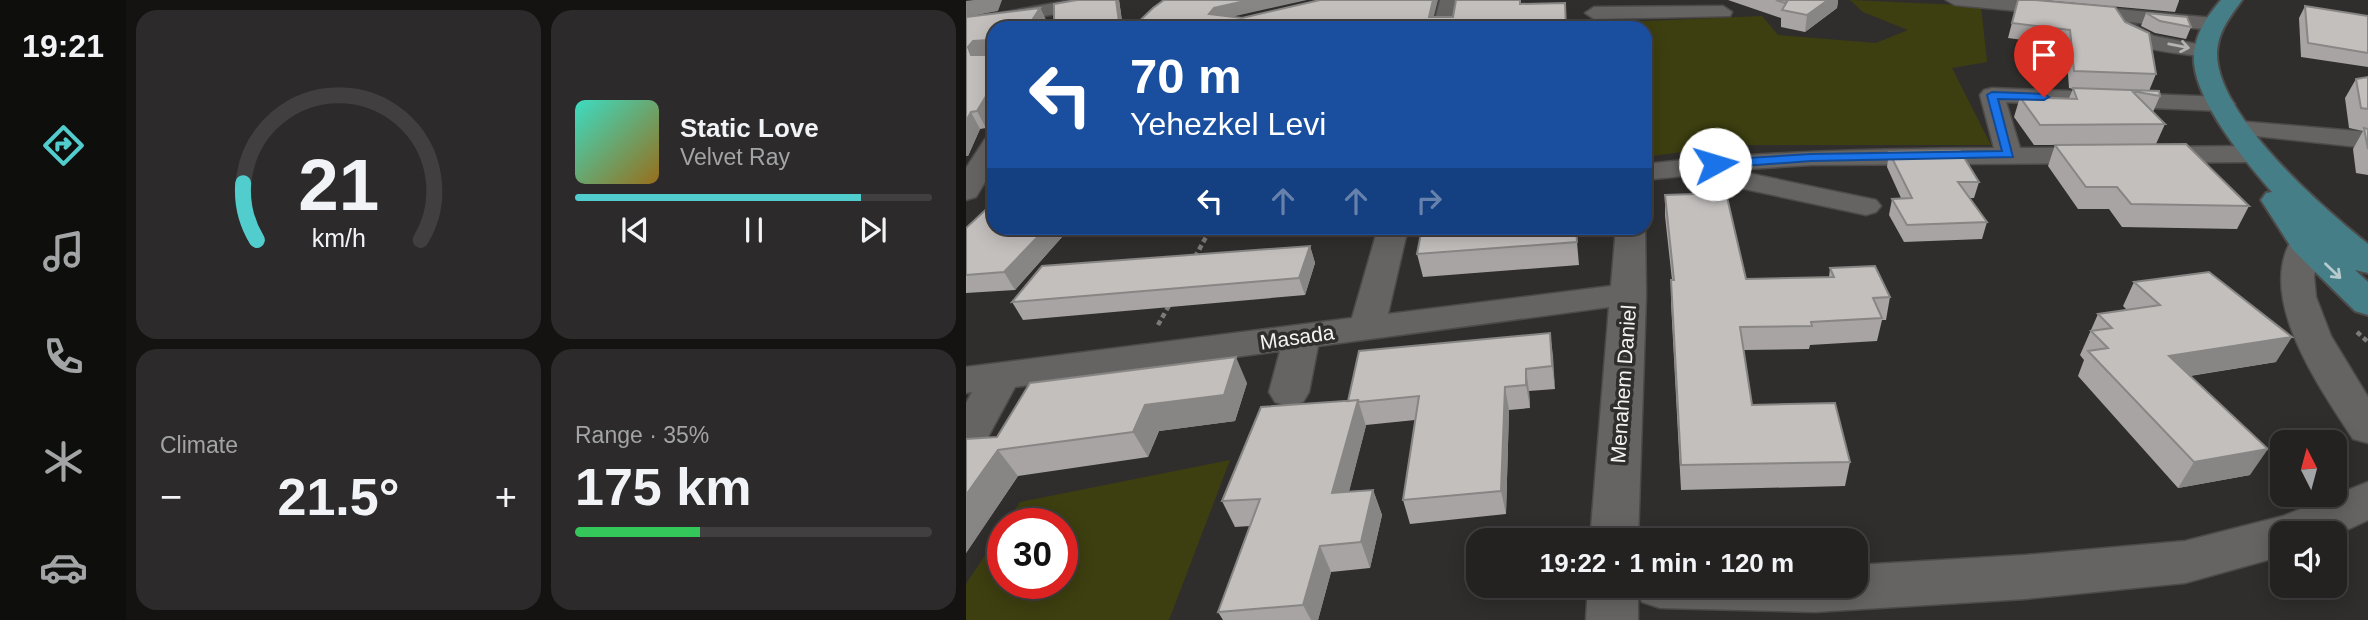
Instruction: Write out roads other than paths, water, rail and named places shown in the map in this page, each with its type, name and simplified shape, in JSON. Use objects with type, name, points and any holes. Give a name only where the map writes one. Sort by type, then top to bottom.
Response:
[{"type":"main road","points":[[2220,7],[2206,51],[2209,75],[2223,104],[2277,201],[2305,243],[2368,303]]},
{"type":"main road","points":[[2246,141],[2290,193],[2368,262]]},
{"type":"street","points":[[1444,21],[1449,0]]},
{"type":"street","points":[[1575,0],[1601,21]]},
{"type":"street","points":[[1955,0],[2115,13],[2220,7]]},
{"type":"street","points":[[994,21],[1091,7]]},
{"type":"street","points":[[1594,13],[1723,12]]},
{"type":"street","points":[[2115,13],[2129,34],[2206,51]]},
{"type":"street","points":[[966,25],[987,22]]},
{"type":"street","points":[[2009,154],[1992,95],[2223,104]]},
{"type":"street","points":[[1652,172],[1811,157],[2009,154],[2246,141],[2368,140]]},
{"type":"street","points":[[966,191],[987,156]]},
{"type":"street","points":[[1689,167],[1866,206]]},
{"type":"street","points":[[1367,327],[1391,235]]},
{"type":"street","name":"Menahem Daniel","points":[[1615,528],[1631,235]]},
{"type":"street","points":[[2305,243],[2297,282],[2309,328],[2333,374],[2368,428]]},
{"type":"street","name":"Masada","points":[[984,378],[1629,294]]},
{"type":"street","points":[[1289,392],[1302,336]]},
{"type":"street","points":[[966,439],[984,378]]},
{"type":"street","points":[[2320,521],[2368,500]]},
{"type":"street","points":[[1868,587],[2025,577],[2185,562],[2270,539]]},
{"type":"street","points":[[1612,620],[1613,598]]}]
